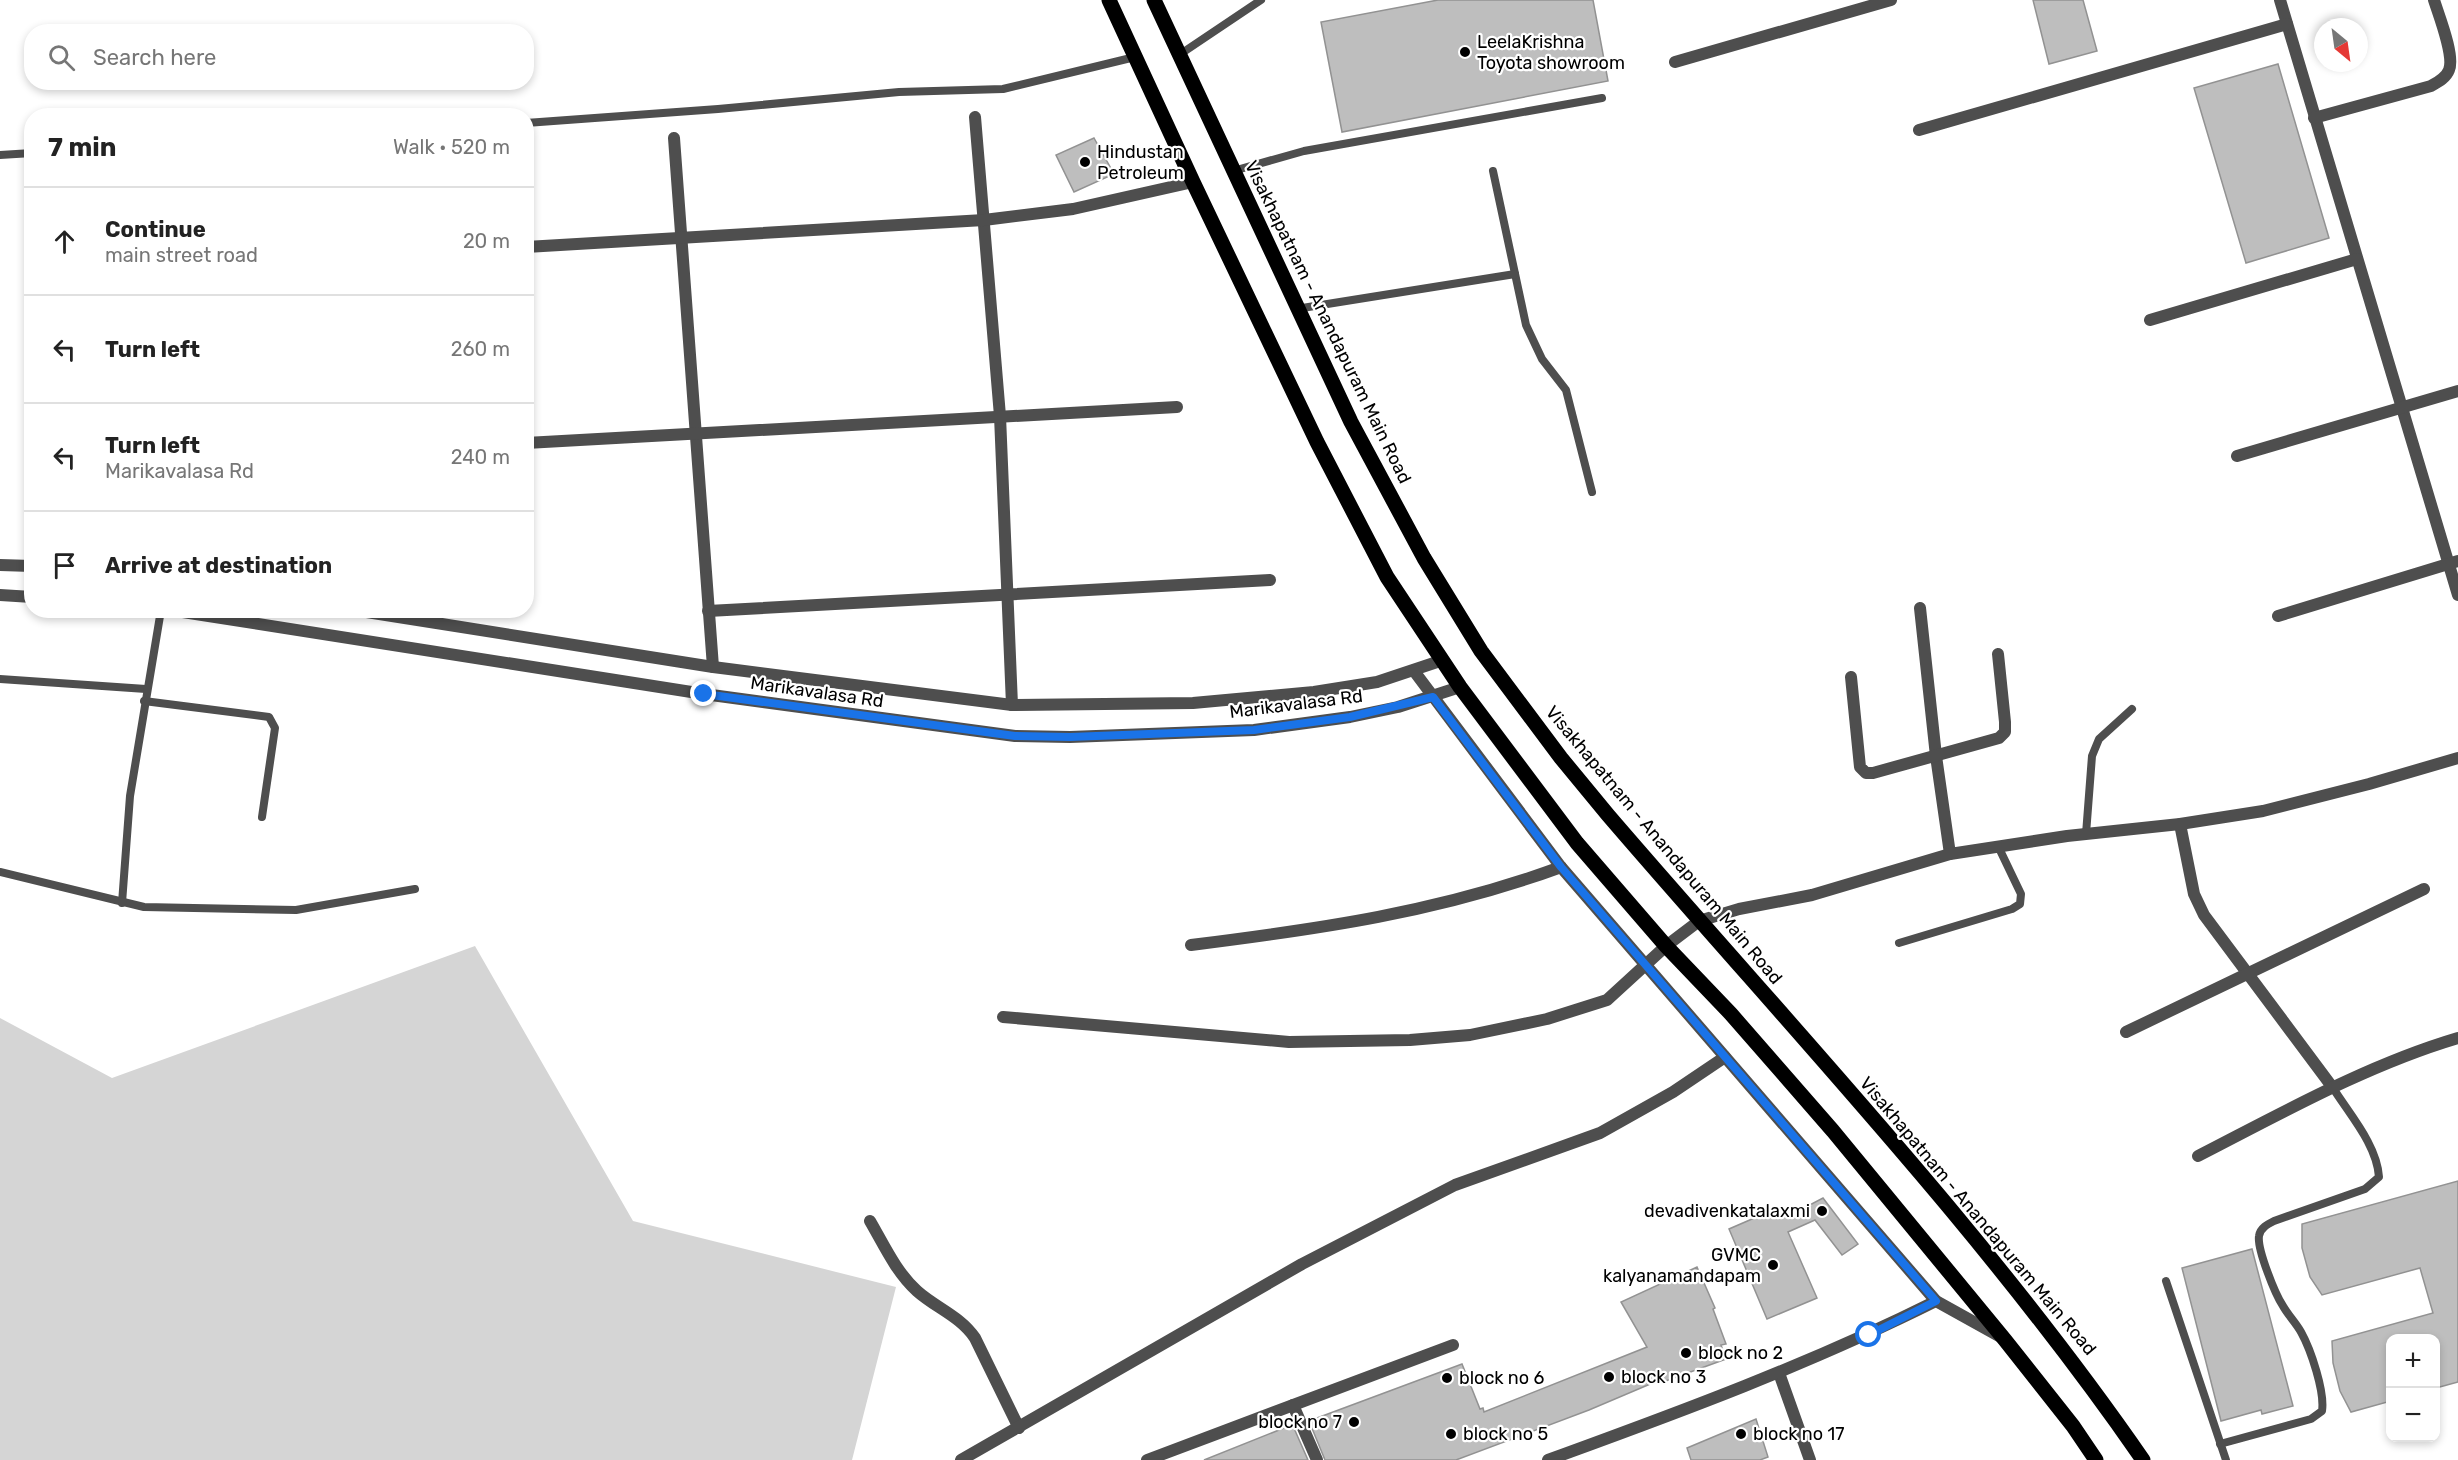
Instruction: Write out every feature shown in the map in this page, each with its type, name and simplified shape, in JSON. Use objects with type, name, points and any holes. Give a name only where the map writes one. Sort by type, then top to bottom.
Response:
[{"type":"main road","points":[[1109,0],[1317,442],[1387,577],[1460,687],[1571,835],[1666,946],[1731,1014],[1833,1131],[2005,1340],[2096,1460]]},
{"type":"main road","name":"Visakhapatnam - Anandapuram Main Road","points":[[1154,0],[1296,309],[1356,433],[1425,558],[1481,651],[1561,758],[1699,921],[1860,1102],[1968,1230],[2087,1378],[2143,1460]]},
{"type":"street","points":[[1675,62],[1891,0]]},
{"type":"street","points":[[2280,0],[2402,408],[2453,562],[2458,595]]},
{"type":"street","points":[[2314,118],[2431,86],[2441,80],[2449,72],[2451,60],[2434,0]]},
{"type":"street","points":[[1919,130],[2287,24]]},
{"type":"street","points":[[975,117],[1000,416],[1012,705]]},
{"type":"street","points":[[675,138],[713,667]]},
{"type":"street","points":[[534,246],[984,220],[1073,208],[1193,182]]},
{"type":"street","points":[[2150,320],[2357,259]]},
{"type":"street","points":[[2237,456],[2458,391]]},
{"type":"street","points":[[534,442],[1177,407]]},
{"type":"street","points":[[2278,616],[2453,562]]},
{"type":"street","points":[[0,565],[24,566]]},
{"type":"street","points":[[708,611],[1270,580]]},
{"type":"street","points":[[0,596],[24,597]]},
{"type":"street","points":[[1920,608],[1936,756],[1950,854]]},
{"type":"street","name":"Marikavalasa Rd","points":[[245,618],[681,691],[1015,736],[1070,737],[1254,730],[1350,717],[1433,697],[1460,687]]},
{"type":"street","name":"Marikavalasa Rd","points":[[404,618],[713,667],[1012,705],[1192,703],[1314,692],[1377,682],[1443,660]]},
{"type":"street","points":[[1851,677],[1860,767],[1866,773],[1873,773],[1992,742],[2005,732],[1998,654]]},
{"type":"street","points":[[1414,671],[1561,867],[1936,1301],[2005,1340]]},
{"type":"street","points":[[1003,1017],[1289,1042],[1410,1040],[1470,1035],[1547,1019],[1607,999],[1666,946],[1699,921],[1739,909],[1812,895],[1950,854],[2264,811],[2458,758]]},
{"type":"street","points":[[2180,824],[2194,894],[2218,937],[2333,1088]]},
{"type":"street","points":[[1191,945],[1308,930],[1421,910],[1506,887],[1561,867]]},
{"type":"street","points":[[2126,1032],[2424,889]]},
{"type":"street","points":[[2198,1155],[2333,1088],[2415,1052],[2458,1038]]},
{"type":"street","points":[[961,1460],[1312,1259],[1455,1185],[1600,1133],[1673,1092],[1725,1057]]},
{"type":"street","points":[[870,1221],[898,1270],[916,1290],[966,1325],[975,1338],[1019,1428]]},
{"type":"street","points":[[1548,1460],[1779,1373],[1869,1335],[1936,1301]]},
{"type":"street","points":[[1146,1460],[1453,1345]]},
{"type":"street","points":[[1779,1373],[1810,1460]]},
{"type":"street","points":[[1293,1405],[1317,1460]]},
{"type":"lane","points":[[1179,55],[1261,0]]},
{"type":"lane","points":[[534,122],[718,109],[899,92],[1003,89],[1135,57]]},
{"type":"lane","points":[[1233,171],[1304,151],[1602,98]]},
{"type":"lane","points":[[0,155],[24,154]]},
{"type":"lane","points":[[1493,171],[1526,325],[1534,345],[1566,390],[1592,492]]},
{"type":"lane","points":[[1296,309],[1515,274]]},
{"type":"lane","points":[[122,903],[130,796],[159,618]]},
{"type":"lane","points":[[0,679],[146,689]]},
{"type":"lane","points":[[144,701],[269,717],[275,728],[262,818]]},
{"type":"lane","points":[[2086,834],[2092,756],[2099,739],[2132,709]]},
{"type":"lane","points":[[1899,943],[2013,909],[2020,904],[2021,894],[1998,846]]},
{"type":"lane","points":[[0,872],[144,907],[296,910],[415,889]]},
{"type":"lane","points":[[2220,1444],[2311,1419],[2322,1411],[2324,1401],[2310,1354],[2301,1332],[2281,1303],[2259,1247],[2259,1235],[2264,1226],[2274,1221],[2365,1189],[2379,1177],[2378,1162],[2333,1088]]},
{"type":"lane","points":[[2166,1281],[2226,1460]]},
{"type":"shaded area","points":[[475,946],[633,1221],[896,1287],[852,1460],[0,1460],[0,1018],[112,1078]]},
{"type":"building","name":"LeelaKrishna Toyota showroom","points":[[1438,0],[1593,0],[1608,81],[1342,132],[1321,22]]},
{"type":"building","points":[[2033,0],[2083,0],[2097,51],[2049,64]]},
{"type":"building","points":[[2278,64],[2329,238],[2246,263],[2194,88]]},
{"type":"building","points":[[1094,138],[1114,174],[1074,192],[1056,155]]},
{"type":"building","points":[[2458,1181],[2458,1382],[2440,1387],[2440,1334],[2386,1334],[2386,1402],[2351,1412],[2340,1391],[2333,1363],[2332,1341],[2433,1313],[2420,1268],[2322,1295],[2310,1277],[2302,1248],[2302,1224]]},
{"type":"building","name":"GVMC kalyanamandapam","points":[[1823,1198],[1858,1244],[1842,1255],[1815,1220],[1788,1232],[1817,1298],[1767,1319],[1729,1229],[1782,1206],[1787,1217]]},
{"type":"building","points":[[2252,1249],[2293,1406],[2262,1414],[2261,1410],[2221,1421],[2182,1268]]},
{"type":"building","points":[[1697,1267],[1715,1308],[1713,1309],[1726,1344],[1721,1345],[1726,1359],[1663,1382],[1662,1379],[1589,1410],[1456,1460],[1325,1460],[1309,1421],[1462,1364],[1480,1409],[1483,1408],[1484,1412],[1647,1347],[1621,1302]]},
{"type":"building","name":"block no 17","points":[[1756,1419],[1768,1457],[1760,1460],[1691,1460],[1687,1448]]},
{"type":"building","points":[[1293,1426],[1308,1460],[1204,1460]]},
{"type":"place","name":"LeelaKrishna Toyota showroom","points":[[1465,52]]},
{"type":"place","name":"Hindustan Petroleum","points":[[1085,162]]},
{"type":"place","name":"devadivenkatalaxmi","points":[[1822,1211]]},
{"type":"place","name":"GVMC kalyanamandapam","points":[[1773,1265]]},
{"type":"place","name":"block no 2","points":[[1686,1353]]},
{"type":"place","name":"block no 3","points":[[1609,1377]]},
{"type":"place","name":"block no 6","points":[[1447,1378]]},
{"type":"place","name":"block no 7","points":[[1354,1422]]},
{"type":"place","name":"block no 5","points":[[1451,1434]]},
{"type":"place","name":"block no 17","points":[[1741,1434]]},
{"type":"route","points":[[704,694],[1015,736],[1070,737],[1254,730],[1310,724],[1398,707],[1433,697],[1561,867],[1936,1301],[1869,1335]]}]
